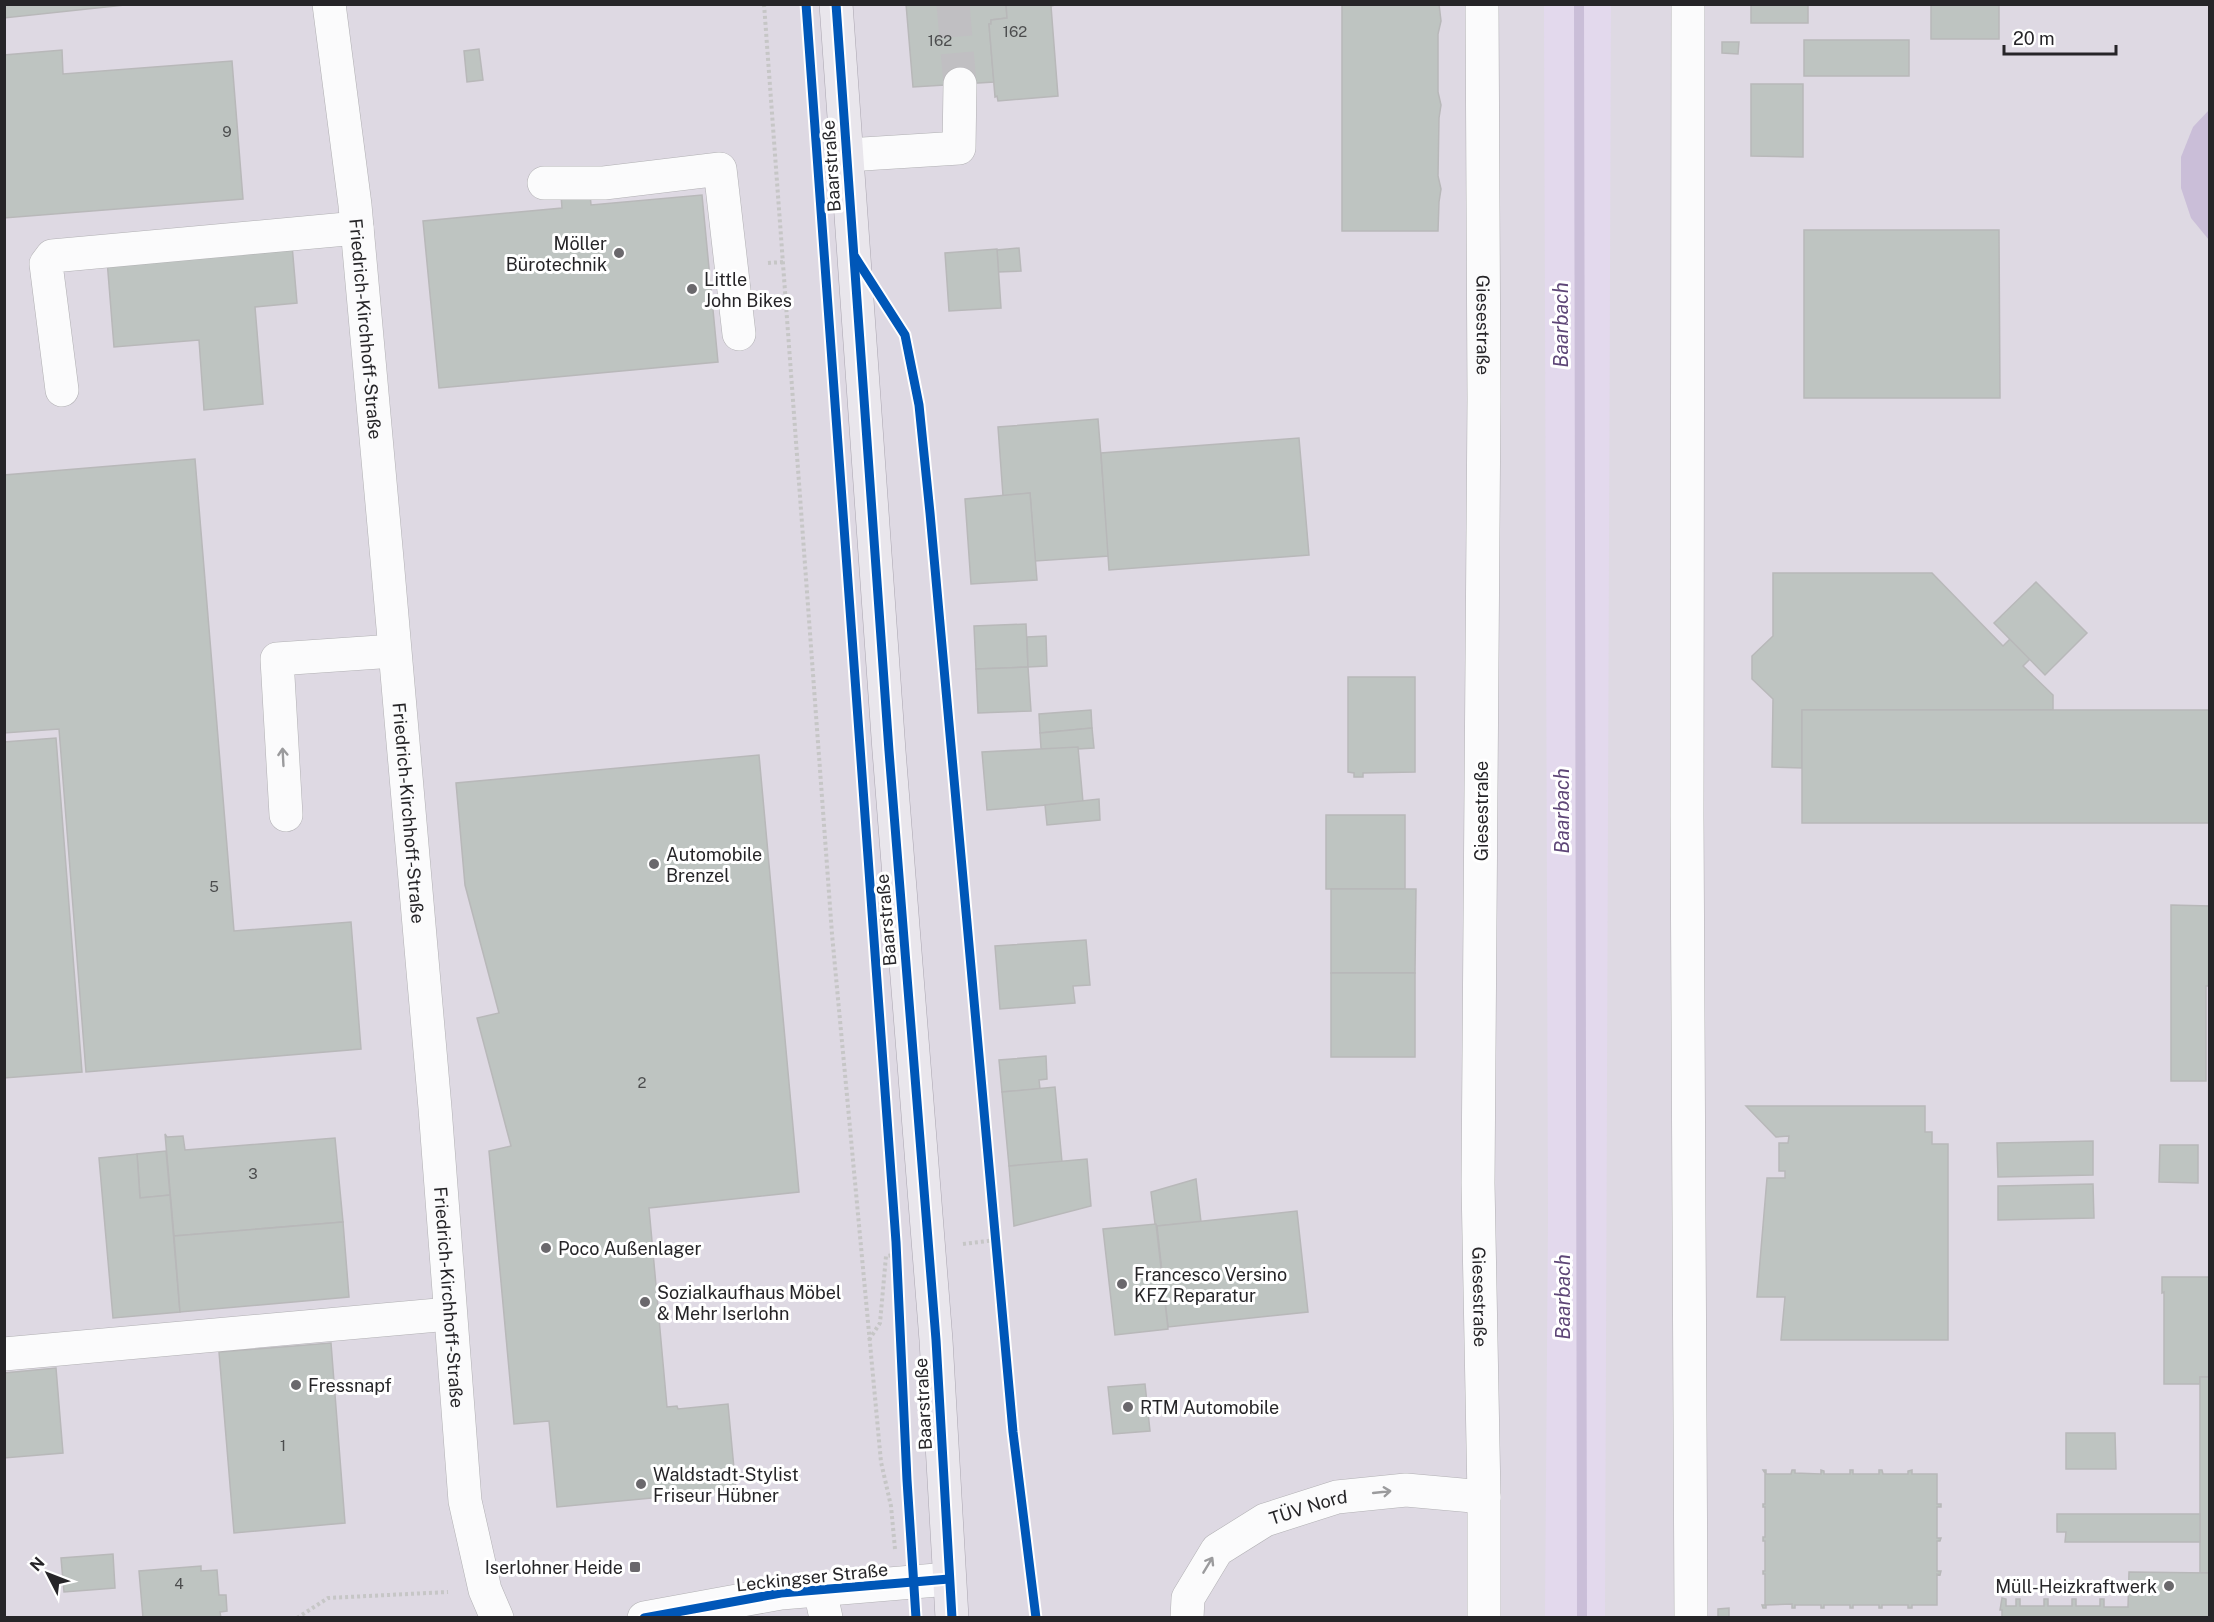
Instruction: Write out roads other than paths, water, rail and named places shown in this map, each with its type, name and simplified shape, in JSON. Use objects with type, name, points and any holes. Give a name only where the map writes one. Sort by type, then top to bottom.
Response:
[{"type":"main road","name":"Baarstraße","points":[[836,4],[887,728],[936,1340],[952,1617]]},
{"type":"street","name":"Friedrich-Kirchhoff-Straße","points":[[329,4],[357,228],[435,1108],[465,1501],[491,1604]]},
{"type":"street","name":"Giesestraße","points":[[1482,4],[1484,399],[1478,1183],[1484,1617]]},
{"type":"street","points":[[1688,4],[1691,1617]]},
{"type":"street","points":[[847,155],[959,148],[960,84]]},
{"type":"street","points":[[544,183],[604,183],[720,169],[739,334]]},
{"type":"street","points":[[62,390],[46,264],[52,256],[357,228]]},
{"type":"street","points":[[286,815],[277,659],[394,651]]},
{"type":"street","points":[[4,1354],[449,1314]]},
{"type":"street","name":"TÜV Nord","points":[[1187,1617],[1188,1598],[1217,1550],[1265,1520],[1337,1497],[1406,1490],[1484,1497]]},
{"type":"street","name":"Leckingser Straße","points":[[644,1617],[781,1593],[823,1604],[898,1584],[949,1579]]},
{"type":"waterway","name":"Baarbach","points":[[1579,4],[1582,1618]]},
{"type":"tunnel","points":[[953,4],[960,84]]},
{"type":"place","name":"Möller Bürotechnik","points":[[619,253]]},
{"type":"place","name":"Little John Bikes","points":[[692,289]]},
{"type":"place","name":"Automobile Brenzel","points":[[654,864]]},
{"type":"place","name":"Poco Außenlager","points":[[546,1248]]},
{"type":"place","name":"Francesco Versino KFZ Reparatur","points":[[1122,1284]]},
{"type":"place","name":"Sozialkaufhaus Möbel & Mehr Iserlohn","points":[[645,1302]]},
{"type":"place","name":"Fressnapf","points":[[296,1385]]},
{"type":"place","name":"RTM Automobile","points":[[1128,1407]]},
{"type":"place","name":"Waldstadt-Stylist Friseur Hübner","points":[[641,1484]]},
{"type":"place","name":"Iserlohner Heide","points":[[635,1567]]},
{"type":"place","name":"Müll-Heizkraftwerk","points":[[2169,1586]]}]
